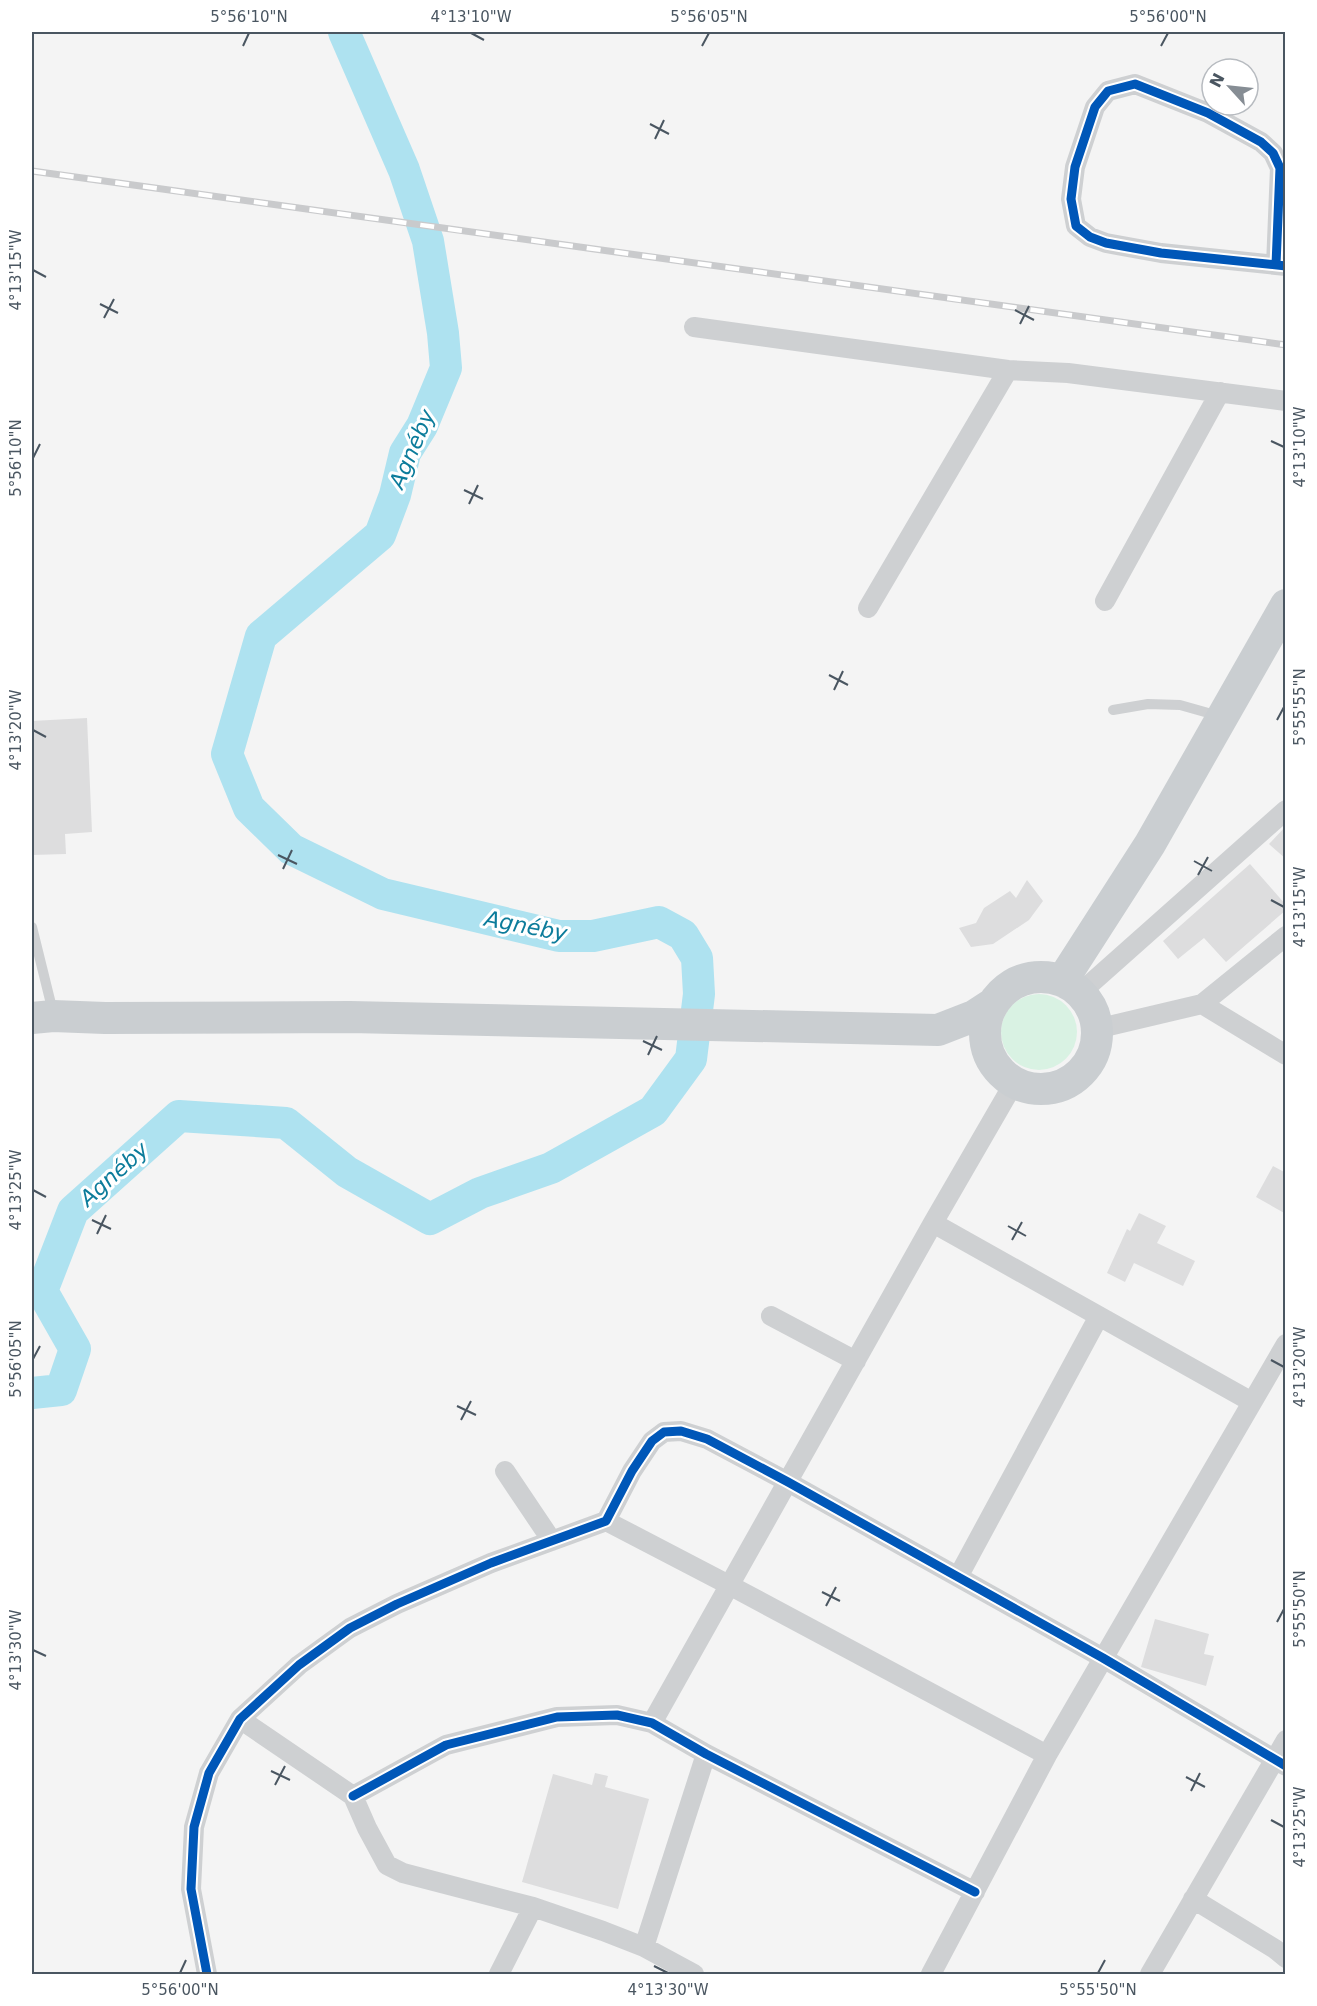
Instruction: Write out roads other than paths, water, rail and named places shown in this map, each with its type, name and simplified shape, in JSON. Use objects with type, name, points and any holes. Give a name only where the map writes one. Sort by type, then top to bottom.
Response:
[{"type":"main road","points":[[1071,987],[1286,605]]},
{"type":"main road","points":[[1043,977],[1071,987],[1088,1003],[1094,1016],[1095,1046],[1089,1062],[1078,1075],[1064,1084],[1047,1089],[1030,1089],[1014,1083],[1001,1073],[986,1047],[987,1016],[994,1003],[1007,988],[1024,980],[1043,977]]},
{"type":"main road","points":[[42,1017],[350,1017],[938,1030],[965,1020],[994,1003]]},
{"type":"main road","points":[[938,1030],[971,1045],[992,1061]]},
{"type":"street","points":[[1135,84],[1208,113],[1261,142],[1273,153],[1280,168],[1281,266],[1161,253],[1106,243],[1090,237],[1076,226],[1071,199],[1076,167],[1095,107],[1108,91],[1135,84]]},
{"type":"street","points":[[694,327],[1008,370],[1068,373],[1286,400]]},
{"type":"street","points":[[868,608],[1008,370]]},
{"type":"street","points":[[1105,601],[1220,392]]},
{"type":"street","points":[[1071,987],[1286,810]]},
{"type":"street","points":[[1096,1029],[1202,1004],[1286,936]]},
{"type":"street","points":[[1202,1004],[1286,1055]]},
{"type":"street","points":[[652,1723],[1014,1083]]},
{"type":"street","points":[[933,1223],[1252,1402]]},
{"type":"street","points":[[771,1316],[855,1361]]},
{"type":"street","points":[[958,1577],[1099,1316]]},
{"type":"street","points":[[931,1974],[1047,1755],[1286,1344]]},
{"type":"street","points":[[207,1974],[191,1889],[194,1827],[209,1773],[240,1719],[299,1665],[350,1628],[397,1604],[491,1563],[606,1521],[632,1471],[652,1441],[664,1432],[681,1431],[707,1440],[788,1482],[1103,1658],[1280,1763]]},
{"type":"street","points":[[505,1471],[552,1541]]},
{"type":"street","points":[[606,1521],[1047,1755]]},
{"type":"street","points":[[353,1796],[446,1745],[557,1717],[617,1715],[652,1723],[706,1754],[975,1892]]},
{"type":"street","points":[[240,1719],[353,1796],[387,1865],[403,1874],[533,1907],[644,1947],[694,1974]]},
{"type":"street","points":[[1150,1974],[1193,1899],[1280,1763],[1286,1740]]},
{"type":"street","points":[[644,1947],[706,1754]]},
{"type":"street","points":[[1193,1899],[1286,1958]]},
{"type":"street","points":[[499,1974],[533,1907]]},
{"type":"lane","points":[[1113,710],[1148,704],[1180,705],[1222,716]]},
{"type":"lane","points":[[32,927],[42,1017]]},
{"type":"waterway","name":"Agnéby","points":[[32,1393],[61,1390],[75,1349],[42,1291],[73,1211],[179,1116],[286,1123],[347,1172],[430,1219],[480,1193],[551,1168],[653,1111],[691,1059],[699,994],[697,958],[683,935],[659,922],[593,936],[559,936],[383,894],[291,849],[249,808],[227,754],[261,636],[380,535],[395,495],[405,453],[422,426],[446,368],[443,333],[428,241],[404,170],[344,32]]},
{"type":"railway","points":[[32,171],[1286,345]]}]
